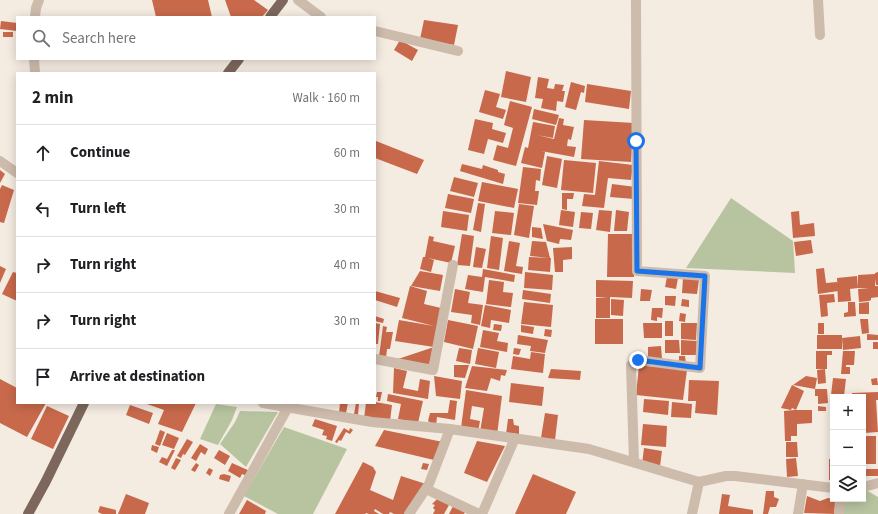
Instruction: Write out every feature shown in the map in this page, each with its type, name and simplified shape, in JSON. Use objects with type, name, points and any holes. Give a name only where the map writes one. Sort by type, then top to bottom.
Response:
[{"type":"main road","points":[[271,16],[283,0]]},
{"type":"main road","points":[[229,72],[237,60]]},
{"type":"main road","points":[[31,512],[84,404]]},
{"type":"street","points":[[35,16],[39,0]]},
{"type":"street","points":[[298,0],[320,16]]},
{"type":"street","points":[[634,462],[631,365],[638,360],[700,368],[705,276],[637,271],[636,0]]},
{"type":"street","points":[[818,0],[820,35]]},
{"type":"street","points":[[376,31],[458,51]]},
{"type":"street","points":[[34,60],[35,72]]},
{"type":"street","points":[[0,162],[16,172]]},
{"type":"street","points":[[376,359],[432,370],[453,265]]},
{"type":"street","points":[[269,404],[372,422],[450,429],[589,449],[699,482],[726,476],[735,476],[830,488]]},
{"type":"street","points":[[229,514],[288,407]]},
{"type":"street","points":[[409,514],[429,484],[450,429]]},
{"type":"street","points":[[426,489],[480,514],[515,438]]},
{"type":"street","points":[[692,514],[699,482]]},
{"type":"street","points":[[866,486],[878,483]]},
{"type":"street","points":[[798,514],[803,484]]},
{"type":"street","points":[[839,514],[840,502]]},
{"type":"green space","points":[[731,198],[793,241],[795,273],[686,268]]},
{"type":"green space","points":[[216,404],[237,407],[232,420],[218,445],[200,439]]},
{"type":"green space","points":[[240,411],[278,412],[246,467],[220,444],[235,422]]},
{"type":"green space","points":[[284,427],[347,449],[313,514],[278,514],[244,496]]},
{"type":"green space","points":[[866,490],[878,497],[878,514],[841,514],[843,502],[866,502]]},
{"type":"building","points":[[152,0],[208,0],[212,16],[156,16]]},
{"type":"building","points":[[225,0],[254,0],[268,10],[263,16],[231,16]]},
{"type":"building","points":[[424,20],[458,25],[454,45],[420,39]]},
{"type":"building","points":[[1,21],[16,23],[16,31],[0,29]]},
{"type":"building","points":[[3,32],[13,32],[13,37],[3,37]]},
{"type":"building","points":[[400,40],[418,50],[412,61],[394,50]]},
{"type":"building","points":[[506,71],[531,77],[526,102],[501,97]]},
{"type":"building","points":[[538,77],[549,79],[547,88],[554,89],[555,84],[564,85],[562,91],[565,91],[563,102],[557,101],[556,111],[541,108],[543,99],[535,98]]},
{"type":"building","points":[[571,82],[585,86],[584,93],[581,92],[576,110],[565,107]]},
{"type":"building","points":[[587,84],[631,91],[629,109],[585,102]]},
{"type":"building","points":[[485,90],[500,94],[496,107],[506,110],[503,119],[479,112]]},
{"type":"building","points":[[510,101],[532,107],[516,166],[493,160],[497,145],[508,148],[513,128],[504,125]]},
{"type":"building","points":[[534,109],[559,115],[556,125],[532,119]]},
{"type":"building","points":[[559,118],[564,119],[563,125],[574,127],[571,140],[568,139],[567,146],[576,147],[574,157],[541,151],[545,152],[542,168],[521,163],[525,147],[528,148],[533,122],[555,126],[553,138],[537,135],[554,139]]},
{"type":"building","points":[[475,119],[493,123],[492,129],[506,133],[503,143],[488,139],[484,154],[468,150]]},
{"type":"building","points":[[584,120],[634,123],[631,162],[581,159]]},
{"type":"building","points":[[376,141],[424,160],[417,174],[376,158]]},
{"type":"building","points":[[547,156],[562,159],[557,188],[542,185]]},
{"type":"building","points":[[564,160],[596,163],[593,193],[561,190]]},
{"type":"building","points":[[599,161],[633,165],[631,180],[608,178],[604,208],[582,206],[584,194],[595,195]]},
{"type":"building","points":[[462,164],[482,169],[483,165],[498,170],[498,172],[505,174],[503,184],[460,171]]},
{"type":"building","points":[[523,167],[541,169],[540,181],[536,180],[535,191],[539,191],[537,205],[518,203]]},
{"type":"building","points":[[0,170],[5,174],[0,183]]},
{"type":"building","points":[[454,177],[478,183],[474,197],[450,191]]},
{"type":"building","points":[[482,182],[518,189],[514,208],[478,201]]},
{"type":"building","points":[[612,184],[636,187],[634,199],[610,197]]},
{"type":"building","points":[[2,185],[14,190],[4,223],[0,222],[0,189]]},
{"type":"building","points":[[562,193],[574,193],[573,199],[567,199],[567,210],[562,209]]},
{"type":"building","points":[[448,194],[474,199],[471,213],[445,208]]},
{"type":"building","points":[[478,203],[485,204],[481,232],[473,230]]},
{"type":"building","points":[[519,204],[534,206],[529,238],[514,235]]},
{"type":"building","points":[[561,210],[575,212],[573,227],[559,225]]},
{"type":"building","points":[[599,210],[612,211],[610,232],[596,230]]},
{"type":"building","points":[[616,210],[629,212],[627,231],[614,231]]},
{"type":"building","points":[[443,211],[469,215],[467,231],[441,227]]},
{"type":"building","points":[[495,211],[514,213],[511,235],[492,233]]},
{"type":"building","points":[[799,211],[800,225],[814,223],[815,236],[793,238],[791,212]]},
{"type":"building","points":[[581,212],[593,213],[591,229],[579,228]]},
{"type":"building","points":[[543,224],[573,230],[571,240],[560,239],[559,244],[547,241]]},
{"type":"building","points":[[532,227],[541,228],[543,239],[532,237]]},
{"type":"building","points":[[462,234],[474,236],[470,266],[457,265]]},
{"type":"building","points":[[608,234],[635,234],[634,277],[607,277]]},
{"type":"building","points":[[429,236],[434,237],[433,241],[455,246],[451,263],[428,258],[434,260],[431,272],[420,269],[423,257],[425,257]]},
{"type":"building","points":[[491,236],[503,238],[499,270],[487,268]]},
{"type":"building","points":[[811,240],[813,253],[796,256],[794,242]]},
{"type":"building","points":[[509,241],[520,243],[516,266],[523,267],[522,274],[504,271]]},
{"type":"building","points":[[532,241],[546,242],[550,258],[530,256]]},
{"type":"building","points":[[476,247],[486,249],[482,268],[473,267]]},
{"type":"building","points":[[572,247],[572,259],[563,260],[563,272],[555,272],[553,248]]},
{"type":"building","points":[[529,257],[551,258],[550,272],[528,270]]},
{"type":"building","points":[[0,266],[6,269],[0,283]]},
{"type":"building","points":[[824,268],[826,283],[837,282],[838,291],[818,294],[816,269]]},
{"type":"building","points":[[483,269],[515,275],[514,282],[485,277],[483,292],[465,289],[468,275],[482,277]]},
{"type":"building","points":[[420,271],[443,275],[440,291],[411,286]]},
{"type":"building","points":[[13,272],[16,273],[16,301],[2,294]]},
{"type":"building","points":[[525,272],[553,275],[552,290],[524,288]]},
{"type":"building","points":[[878,272],[878,285],[876,285],[875,279],[875,286],[878,286],[878,297],[871,298],[869,301],[859,302],[858,289],[869,288],[858,288],[858,275],[875,274]]},
{"type":"building","points":[[857,276],[858,288],[850,289],[851,301],[838,302],[837,278]]},
{"type":"building","points":[[667,277],[678,278],[676,289],[665,287]]},
{"type":"building","points":[[683,278],[699,280],[697,294],[682,293]]},
{"type":"building","points":[[489,280],[504,282],[503,292],[513,293],[511,307],[486,304]]},
{"type":"building","points":[[596,280],[633,281],[632,298],[610,297],[610,318],[596,318],[596,298],[608,297],[596,297]]},
{"type":"building","points":[[410,286],[427,291],[424,304],[441,308],[434,347],[395,341],[399,320],[434,326],[402,318]]},
{"type":"building","points":[[455,289],[470,292],[468,303],[483,305],[480,325],[471,323],[472,315],[451,312]]},
{"type":"building","points":[[641,289],[652,290],[650,301],[640,301]]},
{"type":"building","points":[[523,290],[551,294],[550,303],[522,299]]},
{"type":"building","points":[[376,291],[400,298],[397,307],[376,300]]},
{"type":"building","points":[[834,294],[835,302],[827,303],[828,316],[821,317],[819,295]]},
{"type":"building","points":[[665,296],[676,296],[675,306],[665,305]]},
{"type":"building","points":[[611,299],[624,300],[623,316],[611,315]]},
{"type":"building","points":[[682,299],[689,300],[689,307],[681,306]]},
{"type":"building","points":[[524,302],[553,305],[551,327],[521,324]]},
{"type":"building","points":[[848,302],[855,302],[856,316],[844,317],[844,313],[848,312]]},
{"type":"building","points":[[869,302],[869,314],[859,314],[859,303]]},
{"type":"building","points":[[485,305],[511,310],[509,323],[491,320],[490,328],[481,326]]},
{"type":"building","points":[[652,308],[663,308],[662,318],[657,317],[657,321],[651,320]]},
{"type":"building","points":[[680,313],[686,314],[685,322],[679,321]]},
{"type":"building","points":[[376,316],[384,319],[383,323],[376,321]]},
{"type":"building","points":[[595,319],[623,319],[623,344],[595,344]]},
{"type":"building","points":[[860,319],[868,319],[869,333],[862,334]]},
{"type":"building","points":[[448,320],[478,326],[473,349],[444,342]]},
{"type":"building","points":[[665,321],[673,321],[673,336],[665,336]]},
{"type":"building","points":[[376,323],[380,324],[378,344],[376,344]]},
{"type":"building","points":[[643,323],[662,323],[662,338],[644,338]]},
{"type":"building","points":[[681,323],[697,323],[696,340],[681,339]]},
{"type":"building","points":[[818,323],[824,323],[824,334],[818,334]]},
{"type":"building","points":[[494,324],[502,325],[501,331],[493,330]]},
{"type":"building","points":[[521,325],[534,327],[533,334],[521,332]]},
{"type":"building","points":[[383,326],[387,327],[386,332],[393,332],[390,349],[387,349],[386,358],[379,357]]},
{"type":"building","points":[[545,329],[552,330],[551,337],[544,336]]},
{"type":"building","points":[[483,330],[499,333],[497,341],[508,343],[507,352],[480,347]]},
{"type":"building","points":[[867,334],[878,335],[878,340],[867,340]]},
{"type":"building","points":[[518,335],[548,340],[545,353],[530,351],[531,346],[517,344]]},
{"type":"building","points":[[817,335],[842,335],[842,349],[817,349]]},
{"type":"building","points":[[860,336],[861,348],[843,350],[842,338]]},
{"type":"building","points":[[665,340],[679,340],[680,353],[665,353]]},
{"type":"building","points":[[681,340],[697,341],[696,355],[681,355]]},
{"type":"building","points":[[873,342],[878,342],[878,349],[873,349]]},
{"type":"building","points":[[661,346],[662,359],[648,360],[648,347]]},
{"type":"building","points":[[434,347],[429,365],[395,360]]},
{"type":"building","points":[[459,348],[472,350],[470,364],[456,361]]},
{"type":"building","points":[[478,348],[499,352],[496,368],[475,364]]},
{"type":"building","points":[[514,348],[521,349],[519,355],[513,354]]},
{"type":"building","points":[[816,351],[832,351],[832,355],[827,355],[827,369],[816,369]]},
{"type":"building","points":[[843,351],[855,351],[854,365],[846,365],[846,367],[850,367],[850,374],[841,374]]},
{"type":"building","points":[[531,352],[545,354],[543,373],[511,369],[513,356],[530,359]]},
{"type":"building","points":[[679,356],[685,356],[686,364],[679,364]]},
{"type":"building","points":[[454,365],[469,365],[465,378],[454,377]]},
{"type":"building","points":[[639,365],[687,370],[683,400],[636,395]]},
{"type":"building","points":[[472,366],[507,370],[505,376],[501,375],[500,381],[491,378],[487,391],[465,388]]},
{"type":"building","points":[[394,368],[407,371],[403,388],[418,391],[420,379],[430,381],[428,399],[393,393]]},
{"type":"building","points":[[551,369],[581,371],[580,380],[548,378]]},
{"type":"building","points":[[825,369],[826,383],[818,384],[817,370]]},
{"type":"building","points":[[434,376],[462,381],[460,399],[436,396]]},
{"type":"building","points":[[806,376],[817,378],[815,389],[793,385]]},
{"type":"building","points":[[833,378],[846,379],[844,394],[831,394]]},
{"type":"building","points":[[877,378],[878,385],[872,385],[871,379]]},
{"type":"building","points":[[0,379],[16,387],[16,404],[45,404],[27,437],[0,423]]},
{"type":"building","points":[[689,380],[719,381],[717,415],[695,413],[696,401],[688,401]]},
{"type":"building","points":[[511,383],[544,387],[542,406],[509,402]]},
{"type":"building","points":[[792,385],[804,391],[796,410],[792,408],[791,410],[781,408]]},
{"type":"building","points":[[815,389],[827,389],[828,403],[818,404],[818,396],[815,396]]},
{"type":"building","points":[[466,390],[502,396],[497,435],[480,432],[484,408],[472,406],[470,419],[480,421],[478,432],[461,428]]},
{"type":"building","points":[[377,392],[382,392],[380,401],[378,401],[378,397],[376,397]]},
{"type":"building","points":[[878,392],[878,400],[876,400],[878,432],[866,433],[866,394],[852,393]]},
{"type":"building","points":[[388,394],[423,401],[418,423],[398,419],[401,404],[387,401]]},
{"type":"building","points":[[644,399],[669,401],[668,415],[643,412]]},
{"type":"building","points":[[450,400],[457,401],[455,420],[437,417],[436,426],[428,421],[430,413],[448,413]]},
{"type":"building","points":[[376,402],[392,405],[390,421],[364,418],[366,404],[376,404]]},
{"type":"building","points":[[672,402],[692,404],[691,418],[671,417]]},
{"type":"building","points":[[147,404],[196,404],[182,432],[158,424],[164,410]]},
{"type":"building","points":[[340,404],[348,404],[346,413],[339,412]]},
{"type":"building","points":[[356,404],[359,404],[358,415],[354,414]]},
{"type":"building","points":[[130,405],[153,413],[149,424],[126,415]]},
{"type":"building","points":[[47,406],[69,416],[53,449],[31,439]]},
{"type":"building","points":[[818,406],[826,407],[826,411],[818,411]]},
{"type":"building","points":[[812,410],[812,423],[797,424],[797,436],[791,436],[791,441],[785,441],[784,411]]},
{"type":"building","points":[[545,413],[558,415],[555,440],[541,438]]},
{"type":"building","points":[[315,419],[337,426],[332,441],[326,439],[327,436],[322,435],[324,430],[312,426]]},
{"type":"building","points":[[508,419],[513,419],[514,425],[519,426],[519,436],[506,434]]},
{"type":"building","points":[[643,424],[667,426],[666,447],[641,445]]},
{"type":"building","points":[[344,428],[349,431],[350,428],[353,430],[350,434],[346,432],[341,441],[339,440],[337,443],[335,442]]},
{"type":"building","points":[[160,430],[165,432],[160,446],[155,444]]},
{"type":"building","points":[[384,430],[443,442],[434,460],[375,446]]},
{"type":"building","points":[[167,433],[179,438],[174,449],[162,445]]},
{"type":"building","points":[[866,436],[876,436],[876,464],[866,464]]},
{"type":"building","points":[[187,439],[193,442],[185,455],[183,454],[181,458],[177,456]]},
{"type":"building","points":[[477,441],[505,446],[487,482],[464,473]]},
{"type":"building","points":[[786,442],[797,442],[798,457],[786,457]]},
{"type":"building","points":[[200,444],[208,449],[205,455],[201,452],[196,461],[191,458]]},
{"type":"building","points":[[152,445],[159,447],[157,453],[151,450]]},
{"type":"building","points":[[644,448],[662,451],[660,466],[642,464]]},
{"type":"building","points":[[172,450],[175,450],[167,466],[159,462],[162,457],[167,459]]},
{"type":"building","points":[[219,450],[230,456],[225,465],[214,458]]},
{"type":"building","points":[[176,458],[181,460],[175,470],[171,468]]},
{"type":"building","points":[[796,458],[798,476],[787,477],[786,459]]},
{"type":"building","points":[[829,459],[830,459],[830,480]]},
{"type":"building","points":[[363,462],[373,467],[376,472],[370,490],[393,500],[401,476],[426,484],[421,493],[404,514],[394,514],[390,512],[389,514],[383,514],[375,509],[374,511],[379,514],[335,514]]},
{"type":"building","points":[[196,463],[199,465],[195,472],[191,470]]},
{"type":"building","points":[[232,463],[250,471],[247,476],[242,474],[240,478],[228,471]]},
{"type":"building","points":[[423,463],[429,464],[427,470],[421,469]]},
{"type":"building","points":[[209,468],[213,470],[210,476],[206,473]]},
{"type":"building","points":[[866,469],[878,469],[878,476],[866,476]]},
{"type":"building","points":[[224,474],[231,476],[229,482],[219,479],[220,475]]},
{"type":"building","points":[[533,474],[576,492],[566,514],[515,514]]},
{"type":"building","points":[[766,491],[774,491],[774,497],[779,499],[776,507],[770,507],[768,514],[763,514]]},
{"type":"building","points":[[126,494],[149,503],[145,514],[118,514]]},
{"type":"building","points":[[722,494],[730,495],[728,506],[753,510],[753,514],[719,514]]},
{"type":"building","points":[[807,496],[820,501],[830,498],[830,502],[836,502],[834,514],[804,513]]},
{"type":"building","points":[[437,499],[449,505],[444,514],[433,514],[435,510],[433,508],[435,505],[432,504]]},
{"type":"building","points":[[247,500],[266,511],[265,514],[239,514]]},
{"type":"building","points":[[454,504],[466,510],[464,514],[449,514]]},
{"type":"building","points":[[100,506],[116,510],[116,514],[102,514],[98,512]]},
{"type":"route","points":[[636,141],[637,271],[705,276],[700,368],[638,360]]}]
